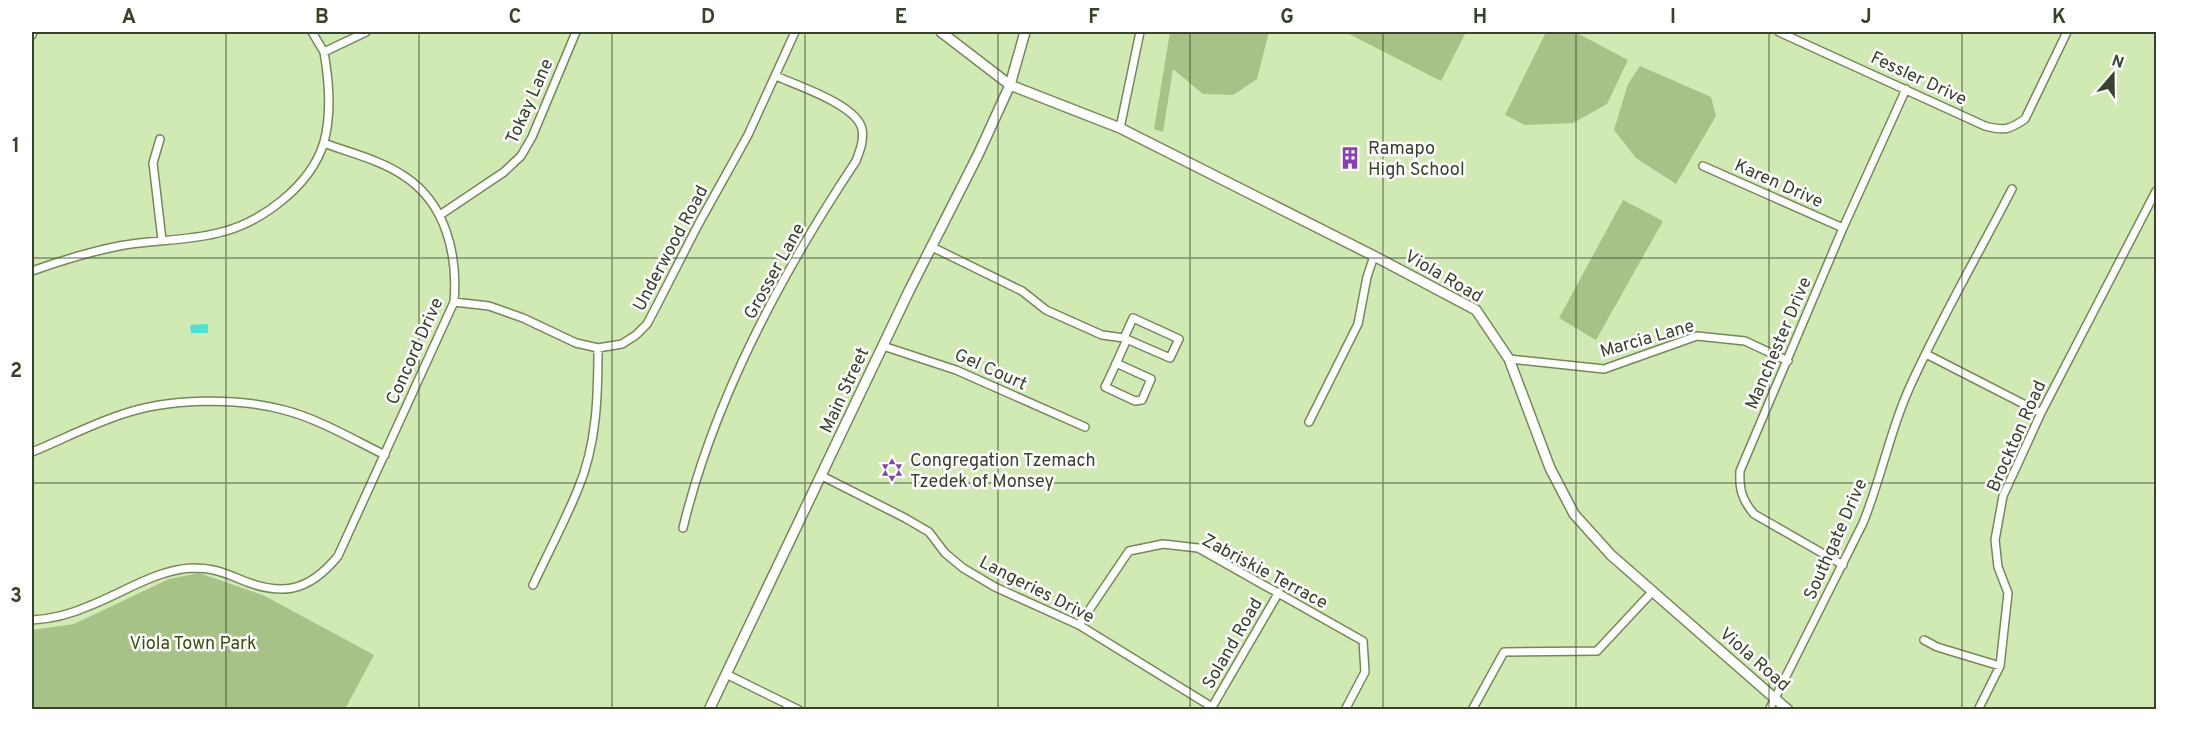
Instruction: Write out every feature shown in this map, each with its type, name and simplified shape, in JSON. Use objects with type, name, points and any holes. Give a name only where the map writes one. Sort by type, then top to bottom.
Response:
[{"type":"street","points":[[32,271],[73,256],[120,246],[218,234],[256,220],[282,202],[307,174],[324,143],[329,111],[328,76],[324,52],[312,32]]},
{"type":"street","points":[[324,52],[366,32]]},
{"type":"street","name":"Tokay Lane","points":[[440,215],[504,172],[521,156],[532,137],[576,32]]},
{"type":"street","name":"Underwood Road","points":[[454,302],[489,306],[523,318],[576,343],[598,348],[622,344],[636,335],[647,324],[748,135],[795,32]]},
{"type":"street","name":"Viola Road","points":[[941,32],[1010,85],[1120,128],[1476,310],[1509,359],[1550,468],[1574,513],[1611,555],[1788,710]]},
{"type":"street","name":"Main Street","points":[[709,710],[1010,85],[1025,32]]},
{"type":"street","points":[[1120,128],[1140,32]]},
{"type":"street","name":"Fessler Drive","points":[[1779,32],[1985,126],[2001,130],[2014,127],[2025,119],[2067,32]]},
{"type":"street","name":"Grosser Lane","points":[[683,528],[690,498],[723,407],[755,337],[793,264],[856,161],[863,144],[862,128],[856,117],[843,107],[776,76]]},
{"type":"street","name":"Manchester Drive","points":[[1843,565],[1754,514],[1745,504],[1739,487],[1740,471],[1906,89]]},
{"type":"street","points":[[160,139],[153,163],[162,240]]},
{"type":"street","name":"Concord Drive","points":[[32,620],[52,619],[89,606],[165,572],[192,568],[217,569],[263,588],[288,590],[310,583],[327,570],[338,556],[454,302],[456,278],[452,252],[440,215],[423,191],[404,176],[324,143]]},
{"type":"street","name":"Karen Drive","points":[[1703,166],[1844,228]]},
{"type":"street","name":"Southgate Drive","points":[[1769,710],[1843,565],[1871,504],[1902,407],[1926,354],[2012,189]]},
{"type":"street","name":"Brockton Road","points":[[1978,710],[2000,666],[2008,592],[1998,567],[1995,540],[2003,496],[2041,413],[2157,191]]},
{"type":"street","points":[[932,247],[1022,291],[1046,310],[1102,335],[1126,339],[1170,358],[1179,339],[1133,318],[1126,339],[1105,387],[1135,401],[1142,400],[1151,379],[1116,363]]},
{"type":"street","points":[[1309,422],[1358,324],[1367,277],[1374,256]]},
{"type":"street","name":"Marcia Lane","points":[[1509,359],[1604,369],[1697,336],[1745,341],[1788,361]]},
{"type":"street","name":"Gel Court","points":[[884,346],[957,370],[1085,427]]},
{"type":"street","points":[[533,585],[579,487],[593,437],[598,400],[598,348]]},
{"type":"street","points":[[1926,354],[2041,413]]},
{"type":"street","points":[[32,452],[122,414],[179,402],[237,401],[285,410],[333,429],[385,455]]},
{"type":"street","name":"Langeries Drive","points":[[822,476],[929,532],[945,554],[963,568],[995,587],[1079,625],[1211,708]]},
{"type":"street","name":"Zabriskie Terrace","points":[[1079,625],[1129,551],[1163,544],[1198,548],[1363,641],[1365,672],[1345,710]]},
{"type":"street","points":[[1472,710],[1504,652],[1597,651],[1653,591]]},
{"type":"street","name":"Soland Road","points":[[1211,708],[1279,592]]},
{"type":"street","points":[[1924,640],[1937,647],[2000,666]]},
{"type":"street","points":[[726,674],[799,710]]},
{"type":"green space","points":[[1170,32],[1269,32],[1257,79],[1233,95],[1203,94],[1173,69],[1163,132],[1154,129]]},
{"type":"green space","points":[[1345,32],[1466,32],[1441,81]]},
{"type":"green space","points":[[1546,32],[1575,32],[1628,60],[1607,104],[1573,123],[1525,125],[1505,115]]},
{"type":"green space","points":[[1640,66],[1711,97],[1716,116],[1676,184],[1636,158],[1614,130],[1628,84]]},
{"type":"green space","points":[[1623,200],[1663,221],[1596,340],[1559,318]]},
{"type":"green space","name":"Viola Town Park","points":[[199,573],[265,596],[374,655],[345,709],[32,709],[32,630],[74,624],[169,579]]},
{"type":"water","points":[[208,324],[208,333],[191,333],[190,325]]},
{"type":"place","name":"Ramapo High School","points":[[1350,158]]},
{"type":"place","name":"Congregation Tzemach Tzedek of Monsey","points":[[892,470]]}]
